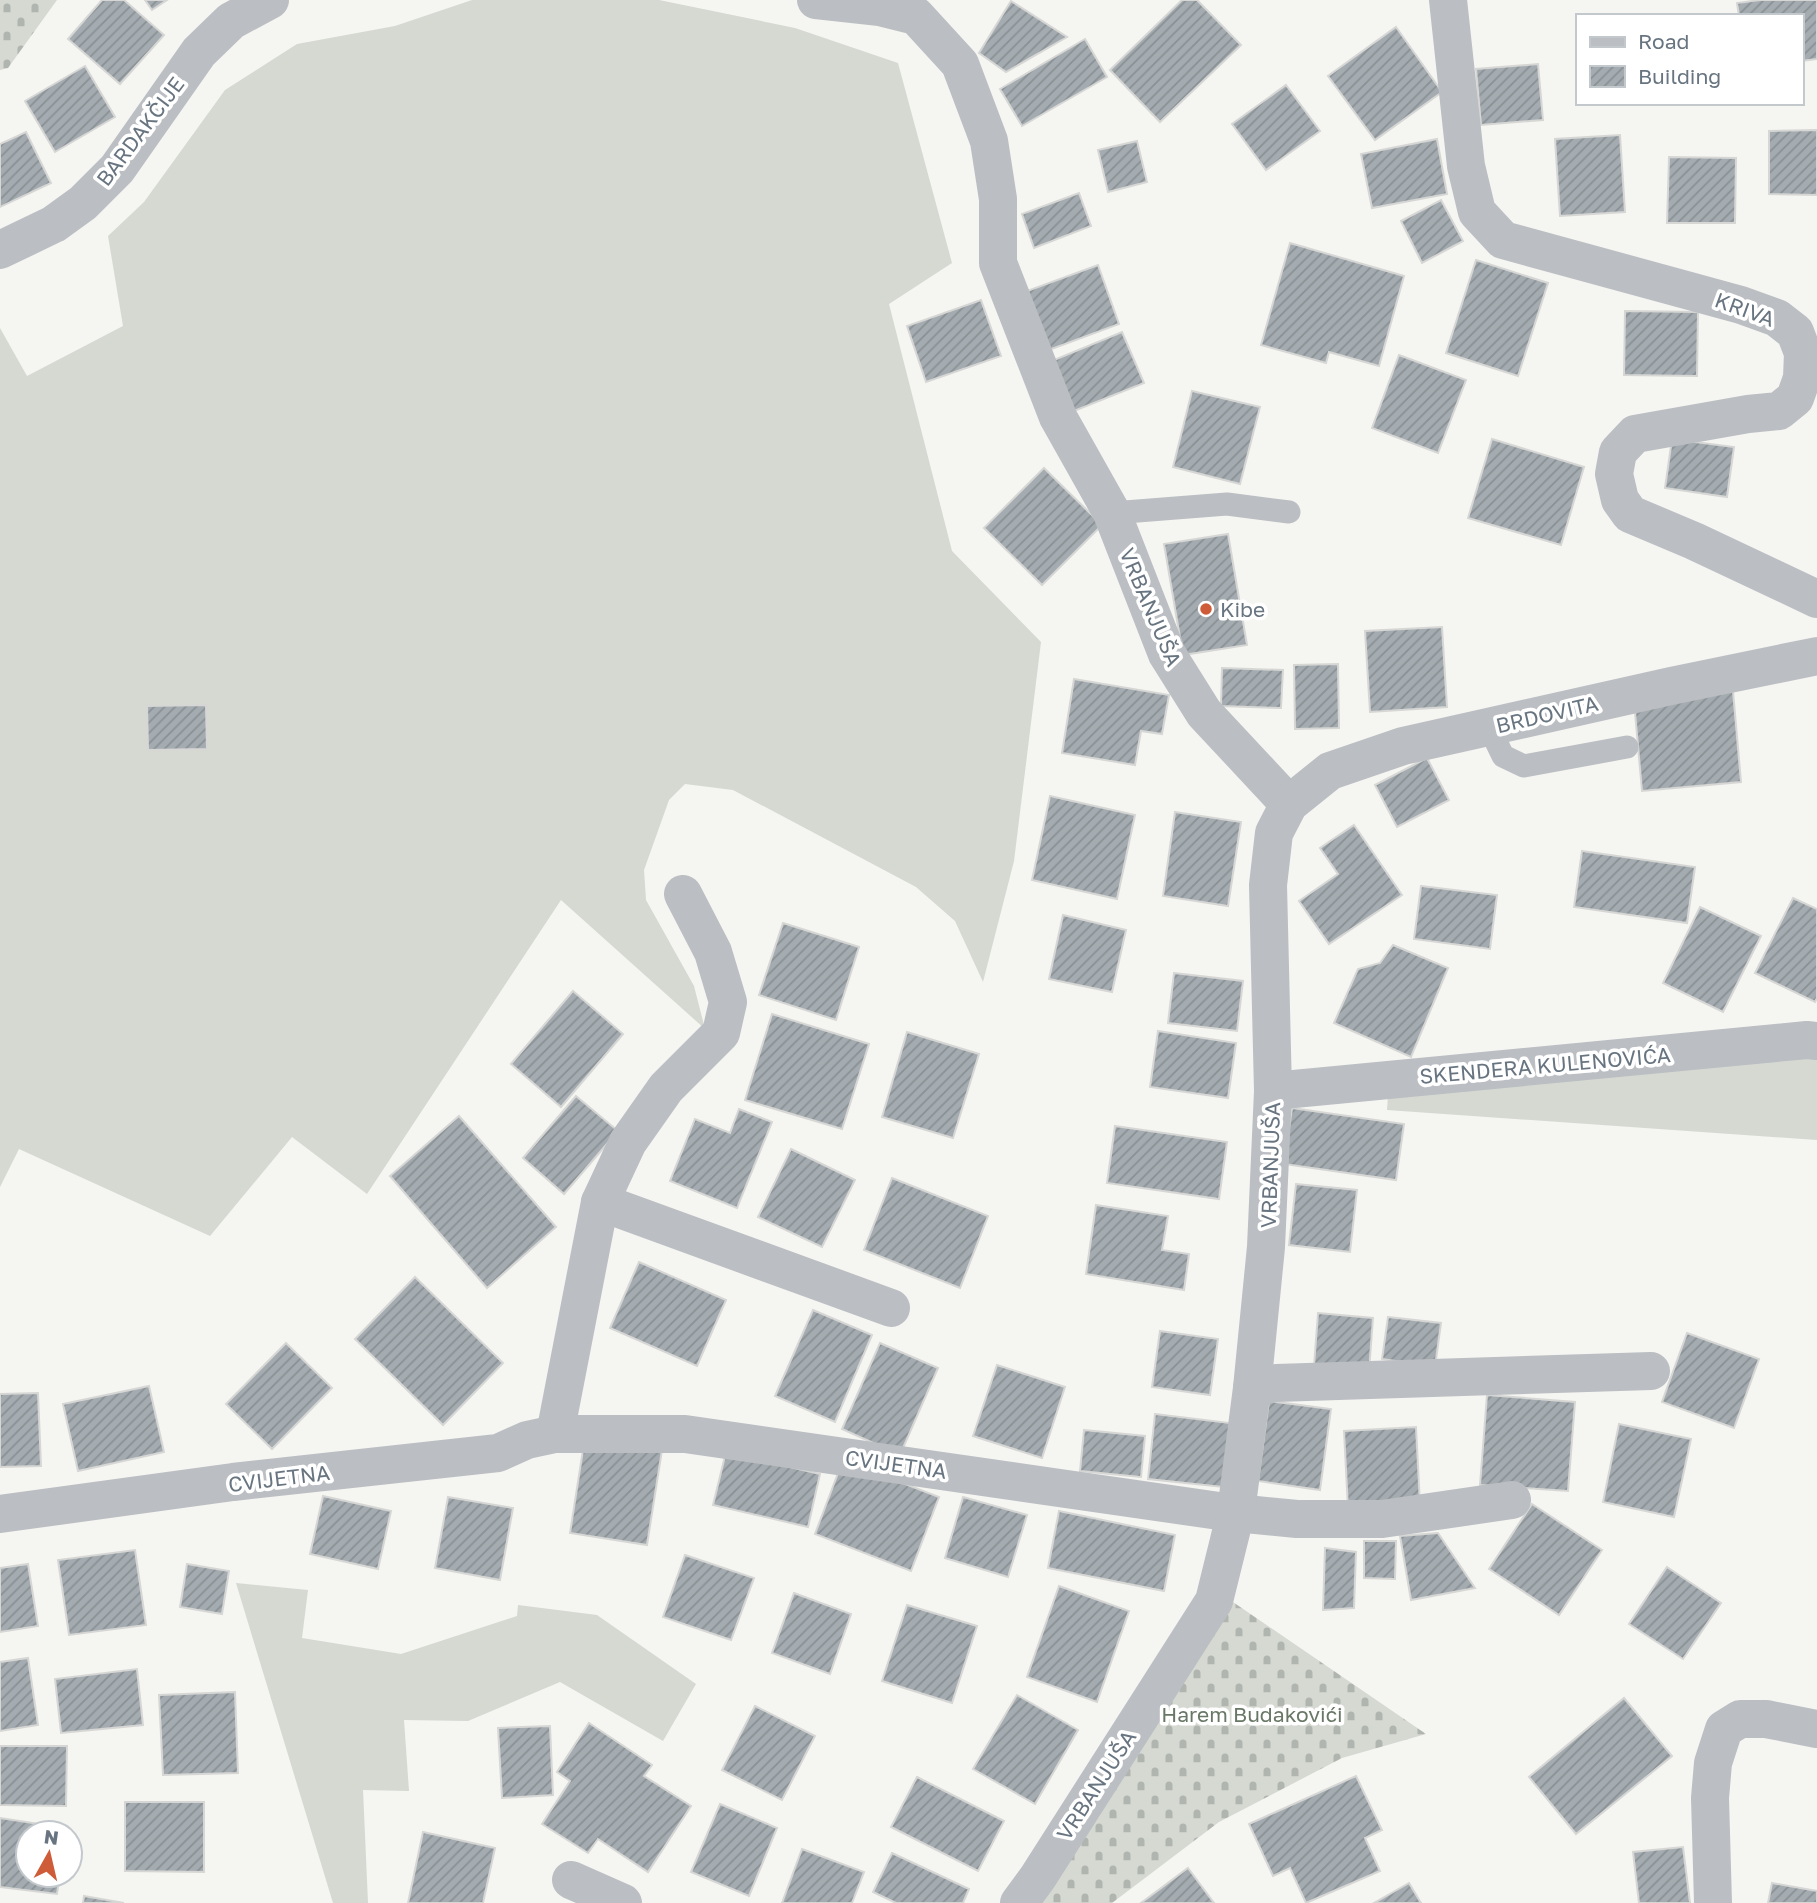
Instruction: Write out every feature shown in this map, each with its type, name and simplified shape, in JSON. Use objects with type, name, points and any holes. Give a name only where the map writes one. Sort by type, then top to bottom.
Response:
[{"type":"street","name":"BARDAKČIJE","points":[[0,250],[54,224],[83,203],[117,169],[200,52],[231,21],[270,0]]},
{"type":"street","name":"VRBANJUŠA","points":[[816,0],[880,7],[916,16],[960,64],[989,141],[998,199],[998,263],[1058,417],[1112,513],[1167,654],[1204,713],[1289,804],[1274,833],[1268,885],[1273,1091],[1266,1247],[1236,1512],[1214,1601],[1019,1903]]},
{"type":"street","name":"KRIVA","points":[[1448,0],[1466,166],[1477,212],[1503,240],[1741,305],[1777,318],[1795,332],[1803,353],[1802,377],[1795,398],[1779,411],[1635,434],[1618,452],[1614,474],[1620,500],[1630,514],[1817,599]]},
{"type":"street","name":"BRDOVITA","points":[[1289,804],[1330,771],[1403,746],[1671,685],[1817,656]]},
{"type":"street","points":[[555,1434],[600,1202],[628,1142],[666,1088],[721,1033],[728,1002],[713,952],[683,894]]},
{"type":"street","name":"SKENDERA KULENOVIĆA","points":[[1273,1091],[1817,1041]]},
{"type":"street","points":[[600,1202],[891,1308]]},
{"type":"street","points":[[1252,1388],[1276,1383],[1651,1371]]},
{"type":"street","name":"CVIJETNA","points":[[0,1514],[233,1482],[498,1453],[527,1440],[555,1434],[685,1434],[1226,1512],[1297,1519],[1382,1520],[1512,1500]]},
{"type":"street","points":[[1713,1903],[1710,1798],[1713,1763],[1724,1729],[1741,1719],[1766,1719],[1817,1729]]},
{"type":"street","points":[[571,1880],[623,1903]]},
{"type":"lane","points":[[1112,513],[1227,504],[1289,512]]},
{"type":"lane","points":[[1489,727],[1503,756],[1524,765],[1627,747]]},
{"type":"green space","points":[[0,0],[57,0],[8,68],[0,70]]},
{"type":"green space","points":[[472,0],[659,0],[795,28],[898,63],[952,263],[889,304],[952,551],[1041,642],[1014,861],[983,982],[955,921],[916,887],[733,790],[685,784],[669,800],[644,870],[646,900],[694,986],[705,1029],[561,900],[367,1194],[292,1137],[210,1236],[19,1149],[0,1187],[0,328],[27,376],[123,326],[108,236],[144,202],[225,90],[297,44],[395,26]]},
{"type":"green space","points":[[1817,1057],[1817,1140],[1387,1110],[1388,1096]]},
{"type":"green space","points":[[236,1583],[308,1590],[302,1638],[401,1654],[517,1616],[518,1605],[597,1615],[696,1684],[663,1741],[560,1682],[468,1721],[404,1720],[409,1791],[363,1790],[368,1903],[333,1903]]},
{"type":"green space","name":"Harem Budakovići","points":[[1230,1600],[1426,1734],[1342,1758],[1219,1822],[1112,1903],[1040,1903]]},
{"type":"building","points":[[102,0],[124,0],[164,35],[120,84],[68,39]]},
{"type":"building","points":[[145,0],[167,0],[152,10]]},
{"type":"building","points":[[1182,0],[1197,0],[1241,45],[1160,122],[1110,70]]},
{"type":"building","points":[[1760,0],[1817,0],[1817,59],[1803,61],[1803,14],[1739,14],[1737,3]]},
{"type":"building","points":[[1011,1],[1067,37],[1006,72],[979,53]]},
{"type":"building","points":[[1396,27],[1442,92],[1375,140],[1328,76]]},
{"type":"building","points":[[1085,39],[1107,77],[1022,126],[1000,89]]},
{"type":"building","points":[[1538,64],[1543,120],[1481,125],[1476,69]]},
{"type":"building","points":[[85,66],[115,117],[55,152],[25,101]]},
{"type":"building","points":[[1286,85],[1320,131],[1266,170],[1232,124]]},
{"type":"building","points":[[1817,130],[1817,195],[1769,194],[1769,131]]},
{"type":"building","points":[[26,132],[51,183],[0,207],[0,144]]},
{"type":"building","points":[[1620,135],[1625,212],[1560,216],[1555,139]]},
{"type":"building","points":[[1437,139],[1447,194],[1372,208],[1361,154]]},
{"type":"building","points":[[1137,141],[1147,182],[1108,192],[1098,150]]},
{"type":"building","points":[[1669,157],[1736,158],[1735,223],[1667,223]]},
{"type":"building","points":[[1079,193],[1091,226],[1034,248],[1022,214]]},
{"type":"building","points":[[1441,200],[1463,241],[1422,263],[1401,221]]},
{"type":"building","points":[[1290,243],[1404,276],[1379,366],[1329,352],[1326,363],[1261,345]]},
{"type":"building","points":[[1476,260],[1548,283],[1518,376],[1446,353]]},
{"type":"building","points":[[1098,265],[1119,324],[1049,350],[1027,291]]},
{"type":"building","points":[[981,300],[1001,356],[926,382],[907,326]]},
{"type":"building","points":[[1625,311],[1698,312],[1697,376],[1624,375]]},
{"type":"building","points":[[1122,332],[1144,383],[1074,411],[1054,360]]},
{"type":"building","points":[[1399,355],[1466,380],[1438,453],[1372,428]]},
{"type":"building","points":[[1192,391],[1260,407],[1240,484],[1173,467]]},
{"type":"building","points":[[1492,439],[1584,467],[1561,545],[1468,518]]},
{"type":"building","points":[[1672,439],[1734,447],[1727,497],[1665,488]]},
{"type":"building","points":[[1044,468],[1102,525],[1042,585],[984,528]]},
{"type":"building","points":[[1228,534],[1247,645],[1183,655],[1164,544]]},
{"type":"building","points":[[1442,627],[1447,707],[1370,712],[1365,631]]},
{"type":"building","points":[[1338,664],[1339,728],[1295,729],[1294,665]]},
{"type":"building","points":[[1222,668],[1283,670],[1281,708],[1221,706]]},
{"type":"building","points":[[1074,679],[1169,695],[1162,734],[1141,731],[1135,765],[1062,753]]},
{"type":"building","points":[[1733,691],[1741,782],[1642,791],[1634,701]]},
{"type":"building","points":[[206,705],[207,749],[148,750],[147,706]]},
{"type":"building","points":[[1427,758],[1449,800],[1397,827],[1375,785]]},
{"type":"building","points":[[1050,796],[1135,815],[1117,899],[1032,880]]},
{"type":"building","points":[[1175,812],[1241,822],[1228,906],[1163,896]]},
{"type":"building","points":[[1354,825],[1402,895],[1329,944],[1299,901],[1338,874],[1320,848]]},
{"type":"building","points":[[1582,851],[1695,867],[1687,923],[1574,907]]},
{"type":"building","points":[[1421,886],[1497,895],[1490,949],[1414,939]]},
{"type":"building","points":[[1793,898],[1817,909],[1815,1002],[1755,973]]},
{"type":"building","points":[[1700,907],[1761,936],[1723,1012],[1663,983]]},
{"type":"building","points":[[1063,915],[1126,930],[1112,992],[1049,979]]},
{"type":"building","points":[[783,923],[859,947],[836,1020],[759,995]]},
{"type":"building","points":[[1393,945],[1448,968],[1411,1057],[1334,1023],[1358,969],[1380,963]]},
{"type":"building","points":[[1174,973],[1243,981],[1237,1031],[1168,1023]]},
{"type":"building","points":[[573,991],[623,1034],[561,1107],[511,1064]]},
{"type":"building","points":[[772,1014],[869,1044],[842,1129],[745,1100]]},
{"type":"building","points":[[1158,1031],[1236,1043],[1228,1098],[1150,1087]]},
{"type":"building","points":[[907,1032],[979,1054],[953,1138],[882,1117]]},
{"type":"building","points":[[576,1096],[618,1131],[564,1194],[523,1158]]},
{"type":"building","points":[[1292,1108],[1404,1124],[1396,1180],[1284,1164]]},
{"type":"building","points":[[739,1109],[772,1122],[737,1208],[670,1181],[695,1119],[730,1133]]},
{"type":"building","points":[[459,1116],[556,1227],[487,1288],[390,1176]]},
{"type":"building","points":[[1115,1126],[1227,1142],[1219,1199],[1107,1183]]},
{"type":"building","points":[[791,1149],[855,1180],[822,1247],[758,1217]]},
{"type":"building","points":[[892,1178],[988,1216],[960,1288],[864,1250]]},
{"type":"building","points":[[1296,1184],[1357,1190],[1350,1252],[1289,1245]]},
{"type":"building","points":[[1096,1205],[1168,1216],[1162,1250],[1189,1254],[1184,1290],[1086,1274]]},
{"type":"building","points":[[639,1262],[726,1300],[697,1366],[610,1328]]},
{"type":"building","points":[[415,1277],[503,1363],[443,1425],[355,1339]]},
{"type":"building","points":[[813,1310],[872,1335],[835,1422],[775,1396]]},
{"type":"building","points":[[1318,1313],[1373,1318],[1369,1371],[1314,1366]]},
{"type":"building","points":[[1388,1317],[1441,1323],[1435,1367],[1382,1359]]},
{"type":"building","points":[[1160,1331],[1218,1339],[1210,1395],[1152,1387]]},
{"type":"building","points":[[1687,1333],[1759,1359],[1734,1428],[1662,1402]]},
{"type":"building","points":[[286,1343],[332,1388],[272,1449],[226,1404]]},
{"type":"building","points":[[880,1343],[938,1368],[900,1455],[842,1429]]},
{"type":"building","points":[[997,1365],[1065,1387],[1042,1458],[973,1436]]},
{"type":"building","points":[[149,1386],[164,1452],[78,1471],[63,1404]]},
{"type":"building","points":[[38,1393],[41,1466],[0,1467],[0,1394]]},
{"type":"building","points":[[1487,1395],[1575,1402],[1568,1491],[1480,1485]]},
{"type":"building","points":[[1269,1401],[1331,1409],[1320,1490],[1258,1481]]},
{"type":"building","points":[[1155,1414],[1230,1423],[1223,1487],[1148,1479]]},
{"type":"building","points":[[1619,1424],[1691,1439],[1674,1517],[1603,1502]]},
{"type":"building","points":[[1416,1427],[1420,1504],[1348,1509],[1344,1431]]},
{"type":"building","points":[[1084,1430],[1145,1436],[1141,1477],[1080,1471]]},
{"type":"building","points":[[585,1437],[662,1450],[647,1545],[570,1533]]},
{"type":"building","points":[[726,1452],[820,1474],[808,1527],[713,1505]]},
{"type":"building","points":[[843,1460],[939,1497],[911,1571],[815,1534]]},
{"type":"building","points":[[323,1496],[391,1511],[378,1569],[310,1554]]},
{"type":"building","points":[[448,1497],[513,1508],[500,1580],[435,1568]]},
{"type":"building","points":[[963,1497],[1027,1515],[1008,1577],[945,1558]]},
{"type":"building","points":[[1532,1504],[1602,1550],[1559,1615],[1489,1569]]},
{"type":"building","points":[[1059,1511],[1175,1535],[1164,1591],[1048,1568]]},
{"type":"building","points":[[1438,1533],[1475,1588],[1411,1600],[1400,1536]]},
{"type":"building","points":[[1364,1541],[1396,1541],[1395,1579],[1364,1578]]},
{"type":"building","points":[[1325,1548],[1356,1552],[1354,1608],[1323,1610]]},
{"type":"building","points":[[135,1550],[146,1625],[69,1635],[58,1560]]},
{"type":"building","points":[[685,1555],[754,1578],[731,1640],[663,1617]]},
{"type":"building","points":[[28,1564],[38,1626],[0,1632],[0,1568]]},
{"type":"building","points":[[187,1564],[229,1571],[222,1614],[180,1607]]},
{"type":"building","points":[[1667,1567],[1721,1603],[1683,1659],[1629,1624]]},
{"type":"building","points":[[1059,1586],[1129,1611],[1097,1702],[1027,1677]]},
{"type":"building","points":[[794,1593],[851,1614],[830,1674],[772,1653]]},
{"type":"building","points":[[907,1605],[977,1626],[952,1703],[882,1681]]},
{"type":"building","points":[[28,1658],[38,1725],[0,1731],[0,1662]]},
{"type":"building","points":[[137,1669],[143,1725],[61,1733],[55,1679]]},
{"type":"building","points":[[235,1692],[238,1773],[163,1775],[159,1695]]},
{"type":"building","points":[[1017,1695],[1078,1730],[1035,1804],[973,1769]]},
{"type":"building","points":[[1624,1698],[1672,1756],[1576,1834],[1529,1777]]},
{"type":"building","points":[[755,1706],[815,1736],[782,1800],[722,1770]]},
{"type":"building","points":[[589,1723],[652,1765],[644,1776],[691,1806],[648,1872],[598,1839],[588,1853],[542,1824],[570,1781],[557,1772]]},
{"type":"building","points":[[550,1726],[553,1795],[502,1798],[498,1728]]},
{"type":"building","points":[[0,1746],[67,1746],[66,1806],[0,1805]]},
{"type":"building","points":[[1356,1776],[1382,1830],[1365,1838],[1380,1871],[1306,1903],[1290,1868],[1273,1876],[1249,1824]]},
{"type":"building","points":[[917,1777],[1004,1821],[978,1871],[891,1827]]},
{"type":"building","points":[[125,1802],[204,1802],[204,1872],[125,1871]]},
{"type":"building","points":[[720,1804],[777,1828],[749,1896],[691,1872]]},
{"type":"building","points":[[0,1818],[14,1820],[14,1889],[0,1887]]},
{"type":"building","points":[[423,1832],[495,1848],[483,1903],[408,1903]]},
{"type":"building","points":[[1683,1847],[1690,1903],[1639,1903],[1633,1852]]},
{"type":"building","points":[[802,1849],[864,1872],[852,1903],[782,1903]]},
{"type":"building","points":[[892,1853],[969,1889],[963,1903],[896,1903],[873,1892]]},
{"type":"building","points":[[1188,1868],[1214,1903],[1141,1903]]},
{"type":"building","points":[[1409,1883],[1421,1903],[1374,1903]]},
{"type":"building","points":[[1772,1883],[1817,1891],[1817,1903],[1768,1903]]},
{"type":"building","points":[[16,1889],[58,1889],[57,1894]]},
{"type":"building","points":[[84,1896],[124,1903],[83,1903]]},
{"type":"place","name":"Kibe","points":[[1206,609]]}]
